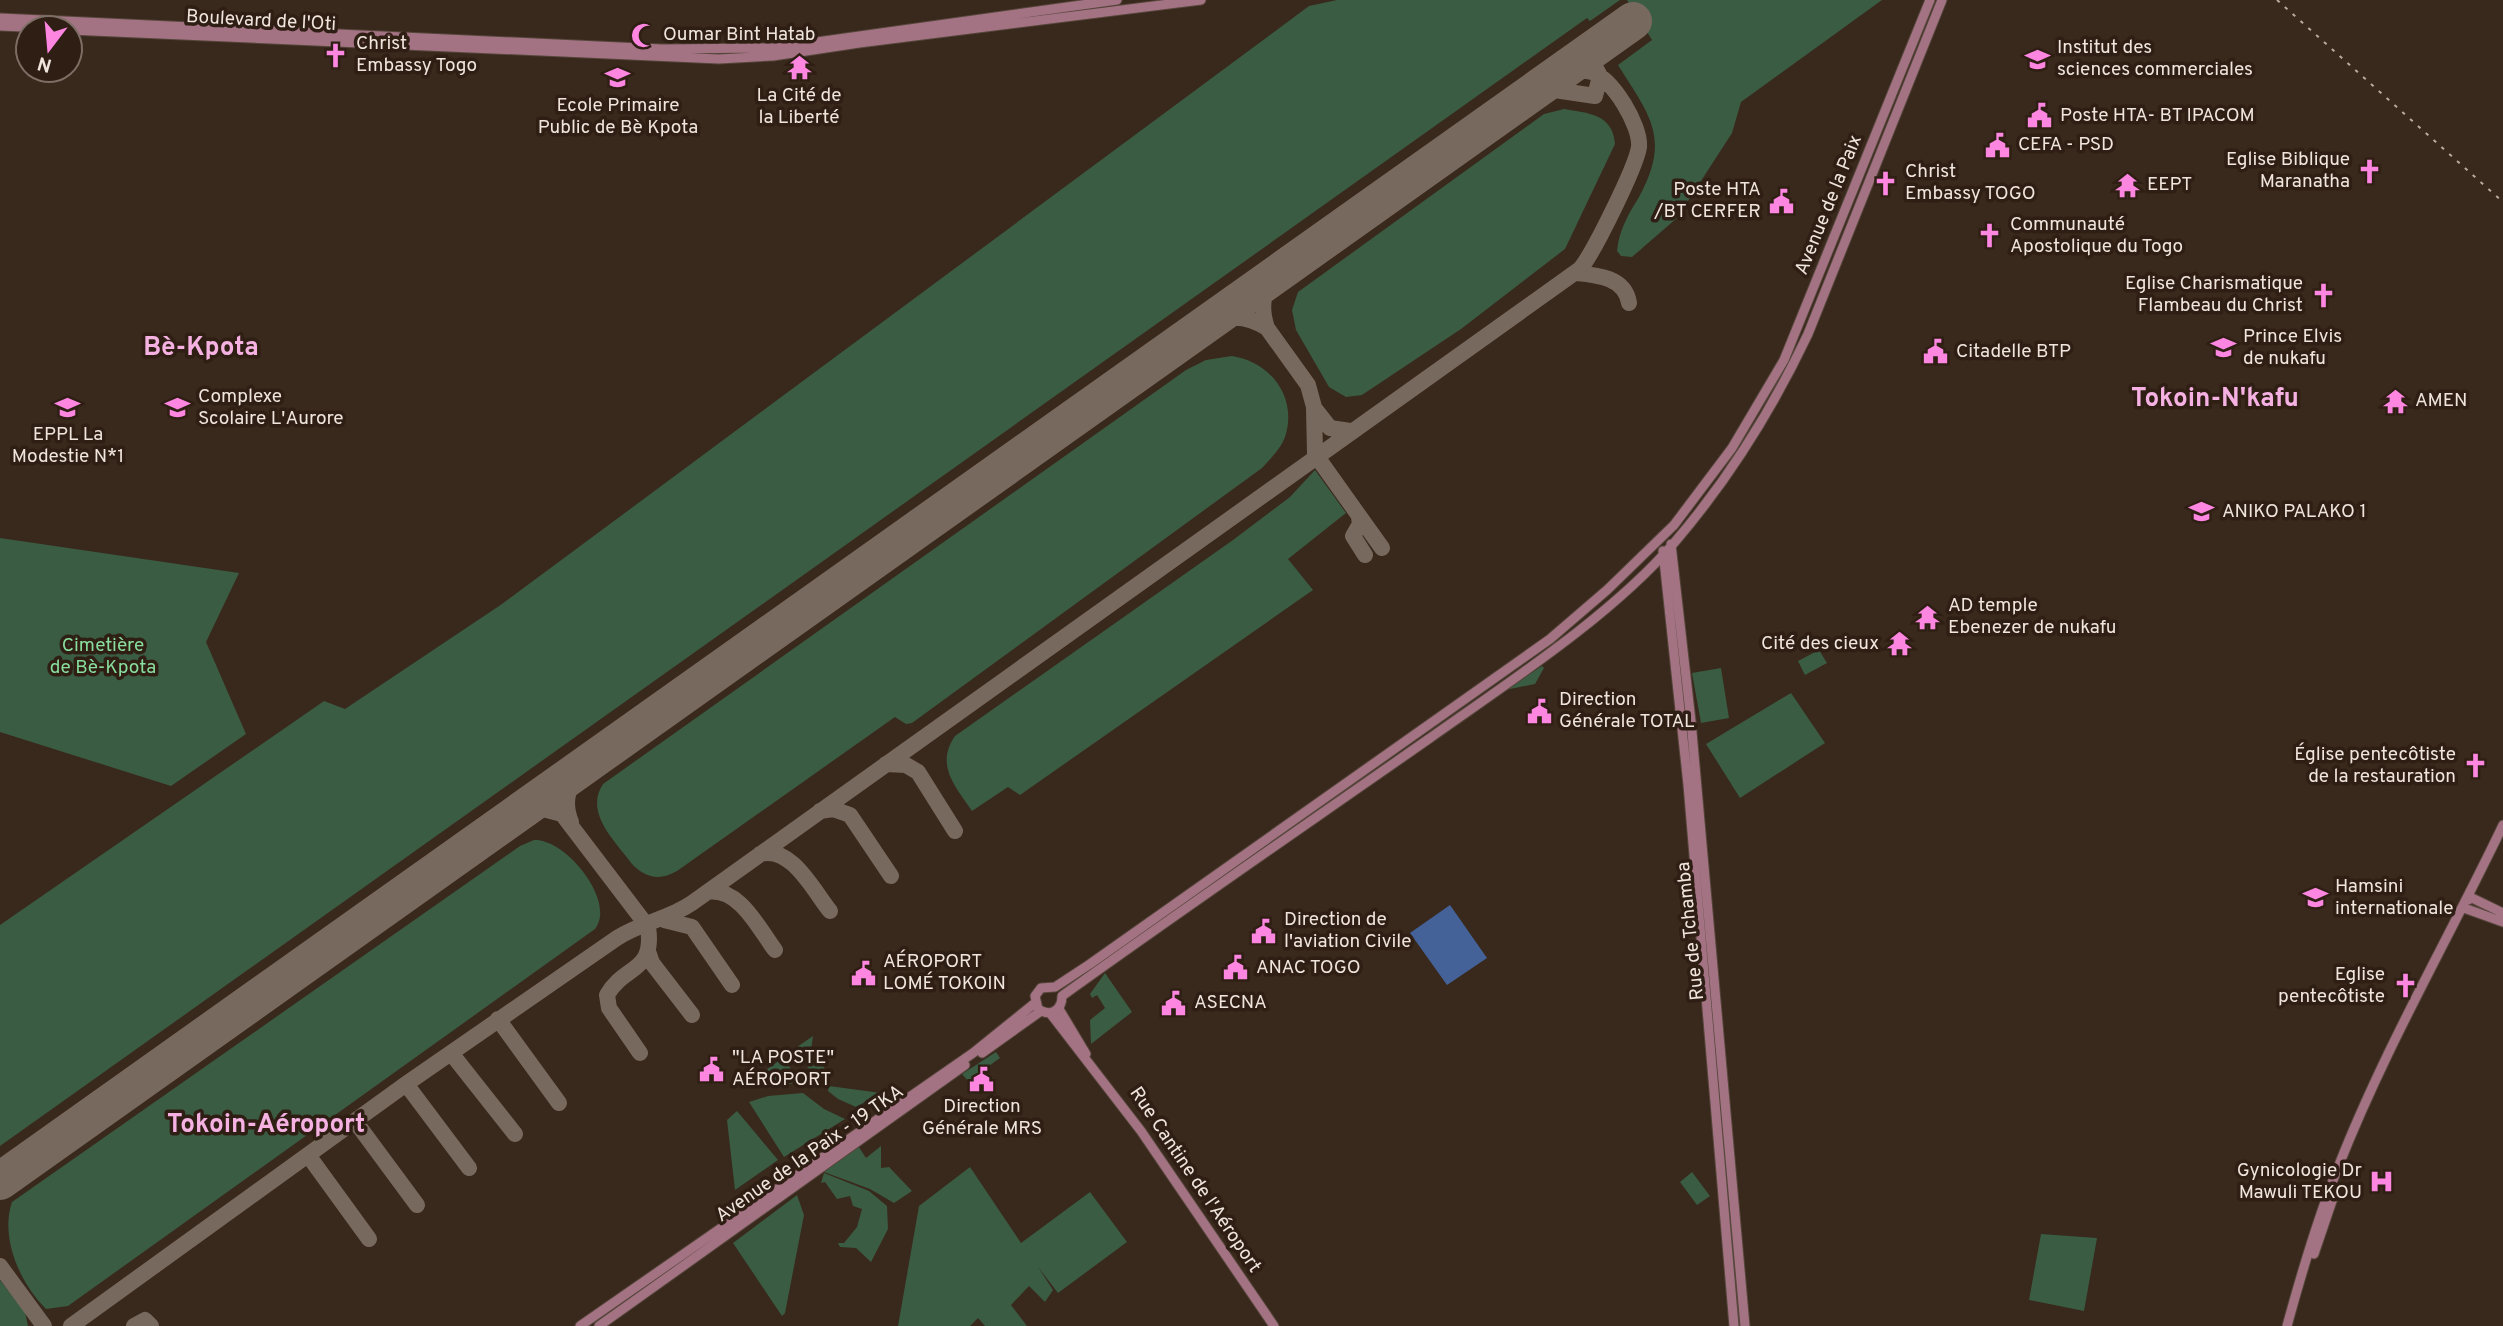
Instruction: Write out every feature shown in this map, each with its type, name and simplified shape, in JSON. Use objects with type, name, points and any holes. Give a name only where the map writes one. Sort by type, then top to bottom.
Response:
[{"type":"main road","name":"Boulevard de l'Oti","points":[[0,18],[747,54],[1117,0]]},
{"type":"main road","name":"Boulevard de l'Oti","points":[[84,31],[661,58],[747,54],[1201,0]]},
{"type":"main road","name":"Avenue de la Paix","points":[[1666,534],[1718,468],[1751,418],[1793,343],[1930,0]]},
{"type":"main road","points":[[1664,547],[1539,647],[1055,988],[1041,988],[1035,996],[1035,1003],[1050,1011],[1062,996],[1495,692],[1582,626],[1664,547],[1753,437],[1808,334],[1942,0]]},
{"type":"main road","name":"Rue de Tchamba","points":[[1666,534],[1664,547],[1688,785],[1734,1326]]},
{"type":"main road","name":"Rue de Tchamba","points":[[1664,547],[1691,722],[1745,1326]]},
{"type":"main road","points":[[2293,1326],[2311,1261],[2348,1160],[2503,825]]},
{"type":"main road","points":[[2287,1326],[2304,1264],[2340,1162],[2372,1091],[2503,833]]},
{"type":"main road","points":[[2468,903],[2503,912]]},
{"type":"main road","points":[[2468,903],[2503,922]]},
{"type":"main road","points":[[1055,988],[1062,996]]},
{"type":"main road","name":"Avenue de la Paix - 19 TKA","points":[[580,1326],[974,1053],[1035,1003]]},
{"type":"main road","name":"Avenue de la Paix - 19 TKA","points":[[599,1326],[1050,1011]]},
{"type":"main road","name":"Rue Cantine de l'Aéroport","points":[[1050,1011],[1086,1056],[1200,1214],[1274,1326]]},
{"type":"green space","points":[[1337,0],[1620,0],[1590,21],[1587,18],[0,1146],[0,925],[324,701],[345,709],[502,604],[1309,6]]},
{"type":"green space","points":[[1627,0],[1882,0],[1741,102],[1732,133],[1677,218],[1632,257],[1621,256],[1617,251],[1618,243],[1649,176],[1655,143],[1647,114],[1618,65],[1652,40]]},
{"type":"green space","points":[[1564,109],[1590,114],[1604,121],[1610,126],[1615,144],[1565,249],[1461,329],[1362,395],[1346,397],[1329,387],[1296,330],[1292,310],[1298,292],[1544,114]]},
{"type":"green space","points":[[1232,356],[1259,366],[1269,374],[1278,384],[1288,409],[1285,437],[1278,450],[1262,468],[912,723],[906,724],[895,717],[677,871],[659,877],[647,875],[632,864],[610,836],[599,816],[598,795],[603,784],[1186,370],[1206,360]]},
{"type":"green space","points":[[1315,470],[1346,513],[1288,559],[1313,590],[1020,795],[1008,787],[972,811],[954,784],[947,766],[949,747],[955,736],[1233,540],[1290,497]]},
{"type":"green space","name":"Cimetière de Bè-Kpota","points":[[0,538],[239,573],[206,642],[246,734],[171,786],[0,732]]},
{"type":"green space","points":[[1819,650],[1827,663],[1805,675],[1798,661]]},
{"type":"green space","points":[[1542,666],[1544,668],[1535,684],[1505,690]]},
{"type":"green space","points":[[1721,668],[1729,718],[1701,723],[1692,673]]},
{"type":"green space","points":[[1791,693],[1825,743],[1740,798],[1706,744]]},
{"type":"green space","points":[[534,840],[560,849],[584,873],[594,888],[599,903],[600,917],[595,929],[68,1306],[46,1309],[28,1286],[14,1258],[8,1230],[12,1202],[520,846]]},
{"type":"green space","points":[[1105,973],[1132,1012],[1091,1044],[1090,1020],[1105,1008],[1097,995],[1092,998],[1090,994]]},
{"type":"green space","points":[[813,1036],[811,1050],[829,1074],[825,1079],[815,1077],[794,1049]]},
{"type":"green space","points":[[996,1052],[1000,1058],[968,1081],[962,1074]]},
{"type":"green space","points":[[783,1058],[797,1077],[796,1082],[769,1086],[756,1077]]},
{"type":"green space","points":[[829,1086],[881,1093],[856,1107],[838,1099],[828,1091]]},
{"type":"green space","points":[[803,1093],[824,1109],[845,1119],[784,1157],[749,1102],[768,1096]]},
{"type":"green space","points":[[737,1111],[778,1160],[735,1190],[727,1120]]},
{"type":"green space","points":[[857,1144],[866,1158],[881,1146],[881,1168],[889,1167],[912,1191],[894,1203],[870,1189],[824,1172],[826,1165]]},
{"type":"green space","points":[[970,1167],[1021,1243],[1090,1192],[1127,1242],[1058,1293],[1038,1267],[1053,1290],[1045,1302],[1029,1286],[1011,1305],[1027,1326],[985,1326],[978,1318],[970,1326],[898,1326],[919,1206]]},
{"type":"green space","points":[[1692,1172],[1710,1196],[1697,1205],[1680,1182]]},
{"type":"green space","points":[[824,1173],[869,1191],[887,1206],[888,1229],[871,1262],[856,1248],[840,1247],[838,1243],[844,1243],[857,1227],[862,1209],[853,1206],[850,1196],[837,1199],[825,1182],[821,1183]]},
{"type":"green space","points":[[797,1195],[804,1215],[785,1313],[782,1316],[733,1243]]},
{"type":"green space","points":[[2041,1234],[2097,1238],[2084,1311],[2029,1300]]},
{"type":"green space","points":[[0,1280],[25,1312],[28,1326],[0,1326]]},
{"type":"water","points":[[1450,905],[1487,958],[1447,985],[1410,933]]},
{"type":"taxiway","points":[[1529,94],[1548,89],[1595,96],[1600,76],[1592,61],[1583,56]]},
{"type":"taxiway","points":[[71,1326],[406,1084],[617,938],[692,903],[1580,269],[1622,190],[1636,157],[1638,138],[1624,104],[1600,76],[1578,70],[1555,76]]},
{"type":"taxiway","points":[[1200,330],[1217,321],[1233,318],[1250,320],[1267,328],[1263,310],[1265,295],[1272,281],[1285,267]]},
{"type":"taxiway","points":[[1575,273],[1609,279],[1622,288],[1629,303]]},
{"type":"taxiway","points":[[1267,328],[1308,385],[1314,407],[1315,454],[1382,548]]},
{"type":"taxiway","points":[[1315,409],[1330,428],[1350,431]]},
{"type":"taxiway","points":[[1359,517],[1360,524],[1353,536],[1365,555]]},
{"type":"taxiway","points":[[886,764],[906,765],[918,772],[955,831]]},
{"type":"taxiway","points":[[571,822],[567,807],[568,793],[584,767]]},
{"type":"taxiway","points":[[516,815],[539,808],[562,814],[648,927],[649,942],[643,961],[614,985],[607,995],[609,1008],[640,1053]]},
{"type":"taxiway","points":[[820,811],[833,809],[850,815],[891,876]]},
{"type":"taxiway","points":[[760,854],[782,856],[791,863],[809,881],[830,911]]},
{"type":"taxiway","points":[[707,892],[718,892],[738,902],[775,950]]},
{"type":"taxiway","points":[[664,920],[692,927],[732,985]]},
{"type":"taxiway","points":[[649,954],[652,963],[692,1015]]},
{"type":"taxiway","points":[[498,1019],[559,1103]]},
{"type":"taxiway","points":[[451,1053],[515,1134]]},
{"type":"taxiway","points":[[406,1084],[469,1168]]},
{"type":"taxiway","points":[[355,1121],[417,1205]]},
{"type":"taxiway","points":[[308,1155],[369,1239]]},
{"type":"taxiway","points":[[0,1266],[44,1326]]},
{"type":"taxiway","points":[[134,1326],[145,1320],[151,1326]]},
{"type":"runway","points":[[0,1181],[1633,21]]},
{"type":"railway","points":[[2277,0],[2503,202]]},
{"type":"place","name":"Oumar Bint Hatab","points":[[643,35]]},
{"type":"place","name":"Christ Embassy Togo","points":[[336,55]]},
{"type":"place","name":"Institut des sciences commerciales","points":[[2037,59]]},
{"type":"place","name":"La Cité de la Liberté","points":[[799,68]]},
{"type":"place","name":"Ecole Primaire Public de Bè Kpota","points":[[618,78]]},
{"type":"place","name":"Poste HTA- BT IPACOM","points":[[2040,116]]},
{"type":"place","name":"CEFA - PSD","points":[[1998,145]]},
{"type":"place","name":"Eglise Biblique Maranatha","points":[[2370,171]]},
{"type":"place","name":"Christ Embassy TOGO","points":[[1885,183]]},
{"type":"place","name":"EEPT","points":[[2127,185]]},
{"type":"place","name":"Poste HTA /BT CERFER","points":[[1781,201]]},
{"type":"place","name":"Communauté Apostolique du Togo","points":[[1990,236]]},
{"type":"place","name":"Eglise Charismatique Flambeau du Christ","points":[[2323,295]]},
{"type":"place","name":"Prince Elvis de nukafu","points":[[2223,348]]},
{"type":"place","name":"Citadelle BTP","points":[[1936,352]]},
{"type":"place","name":"AMEN","points":[[2395,401]]},
{"type":"place","name":"EPPL La Modestie N*1","points":[[68,407]]},
{"type":"place","name":"Complexe Scolaire L'Aurore","points":[[178,408]]},
{"type":"place","name":"ANIKO PALAKO 1","points":[[2202,512]]},
{"type":"place","name":"AD temple Ebenezer de nukafu","points":[[1928,617]]},
{"type":"place","name":"Cité des cieux","points":[[1899,644]]},
{"type":"place","name":"Direction Générale TOTAL","points":[[1539,711]]},
{"type":"place","name":"Église pentecôtiste de la restauration","points":[[2476,766]]},
{"type":"place","name":"Hamsini internationale","points":[[2315,898]]},
{"type":"place","name":"Direction de l'aviation Civile","points":[[1264,931]]},
{"type":"place","name":"ANAC TOGO","points":[[1236,968]]},
{"type":"place","name":"AÉROPORT LOMÉ TOKOIN","points":[[863,973]]},
{"type":"place","name":"Eglise pentecôtiste","points":[[2405,986]]},
{"type":"place","name":"ASECNA","points":[[1174,1003]]},
{"type":"place","name":"\"LA POSTE\" AÉROPORT","points":[[712,1069]]},
{"type":"place","name":"Direction Générale MRS","points":[[982,1079]]},
{"type":"place","name":"Gynicologie Dr Mawuli TEKOU","points":[[2382,1182]]},
{"type":"district","name":"Bè-Kpota","points":[[201,348]]},
{"type":"district","name":"Tokoin-N'kafu","points":[[2215,399]]},
{"type":"district","name":"Tokoin-Aéroport","points":[[266,1125]]}]
